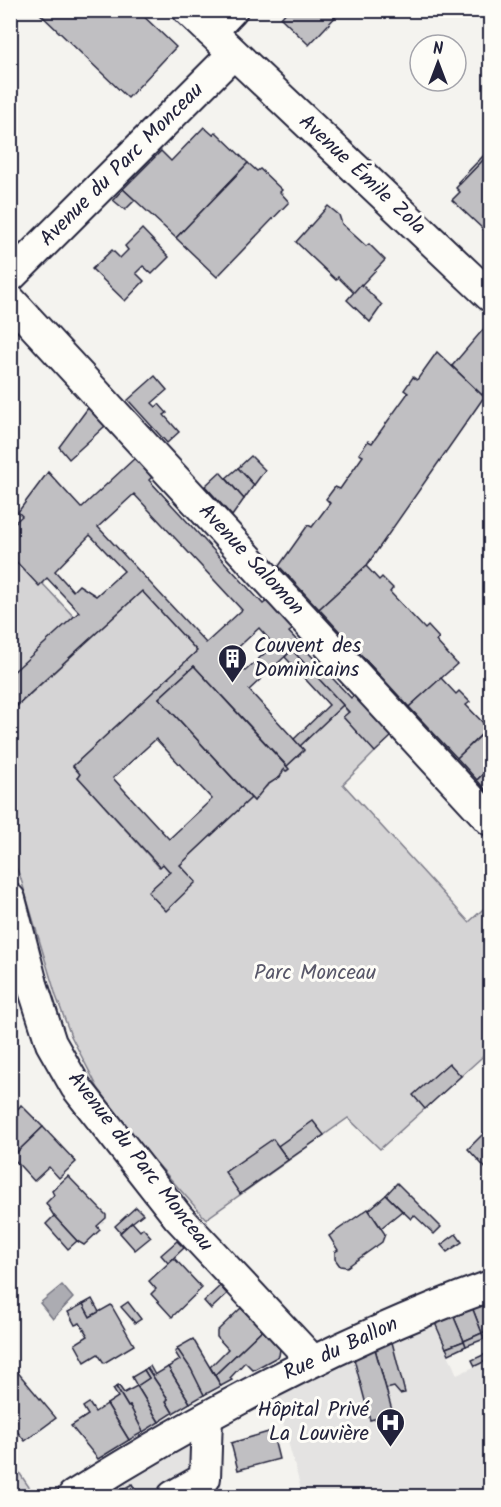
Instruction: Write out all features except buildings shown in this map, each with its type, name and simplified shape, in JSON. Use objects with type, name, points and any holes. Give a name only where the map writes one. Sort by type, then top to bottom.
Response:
[{"type":"street","name":"Avenue Émile Zola","points":[[188,10],[490,296]]},
{"type":"street","points":[[211,33],[232,10]]},
{"type":"street","name":"Avenue du Parc Monceau","points":[[10,277],[233,54]]},
{"type":"street","name":"Avenue Salomon","points":[[10,300],[490,820]]},
{"type":"street","name":"Avenue du Parc Monceau","points":[[10,899],[32,984],[51,1043],[76,1087],[178,1217],[312,1360]]},
{"type":"street","name":"Rue du Ballon","points":[[73,1497],[207,1417],[312,1360],[490,1286]]},
{"type":"street","points":[[173,1497],[205,1478],[207,1417]]},
{"type":"shaded area","points":[[62,1285],[73,1298],[53,1319],[40,1303]]},
{"type":"shaded area","name":"Hôpital Privé La Louvière","points":[[435,1323],[457,1375],[490,1359],[490,1496],[303,1496],[276,1398],[375,1349],[386,1389],[394,1387],[401,1394],[405,1393],[392,1342]]},
{"type":"shaded area","name":"Hôpital Privé La Louvière","points":[[217,1428],[222,1496],[106,1496],[140,1475]]},
{"type":"green space","points":[[11,555],[74,617],[11,675]]},
{"type":"green space","name":"Parc Monceau","points":[[142,591],[197,651],[73,766],[80,774],[78,777],[159,867],[163,864],[170,872],[149,892],[195,882],[180,865],[251,798],[254,801],[259,793],[284,769],[287,771],[289,769],[287,766],[304,751],[300,746],[343,705],[375,752],[343,784],[469,922],[490,903],[490,1050],[380,1149],[348,1118],[206,1219],[145,1150],[98,1088],[71,1036],[56,996],[20,876],[11,857],[11,712]]},
{"type":"green space","points":[[10,1459],[35,1496],[11,1496]]},
{"type":"place","name":"Couvent des Dominicains","points":[[233,684]]},
{"type":"place","name":"Hôpital Privé La Louvière","points":[[390,1448]]}]
